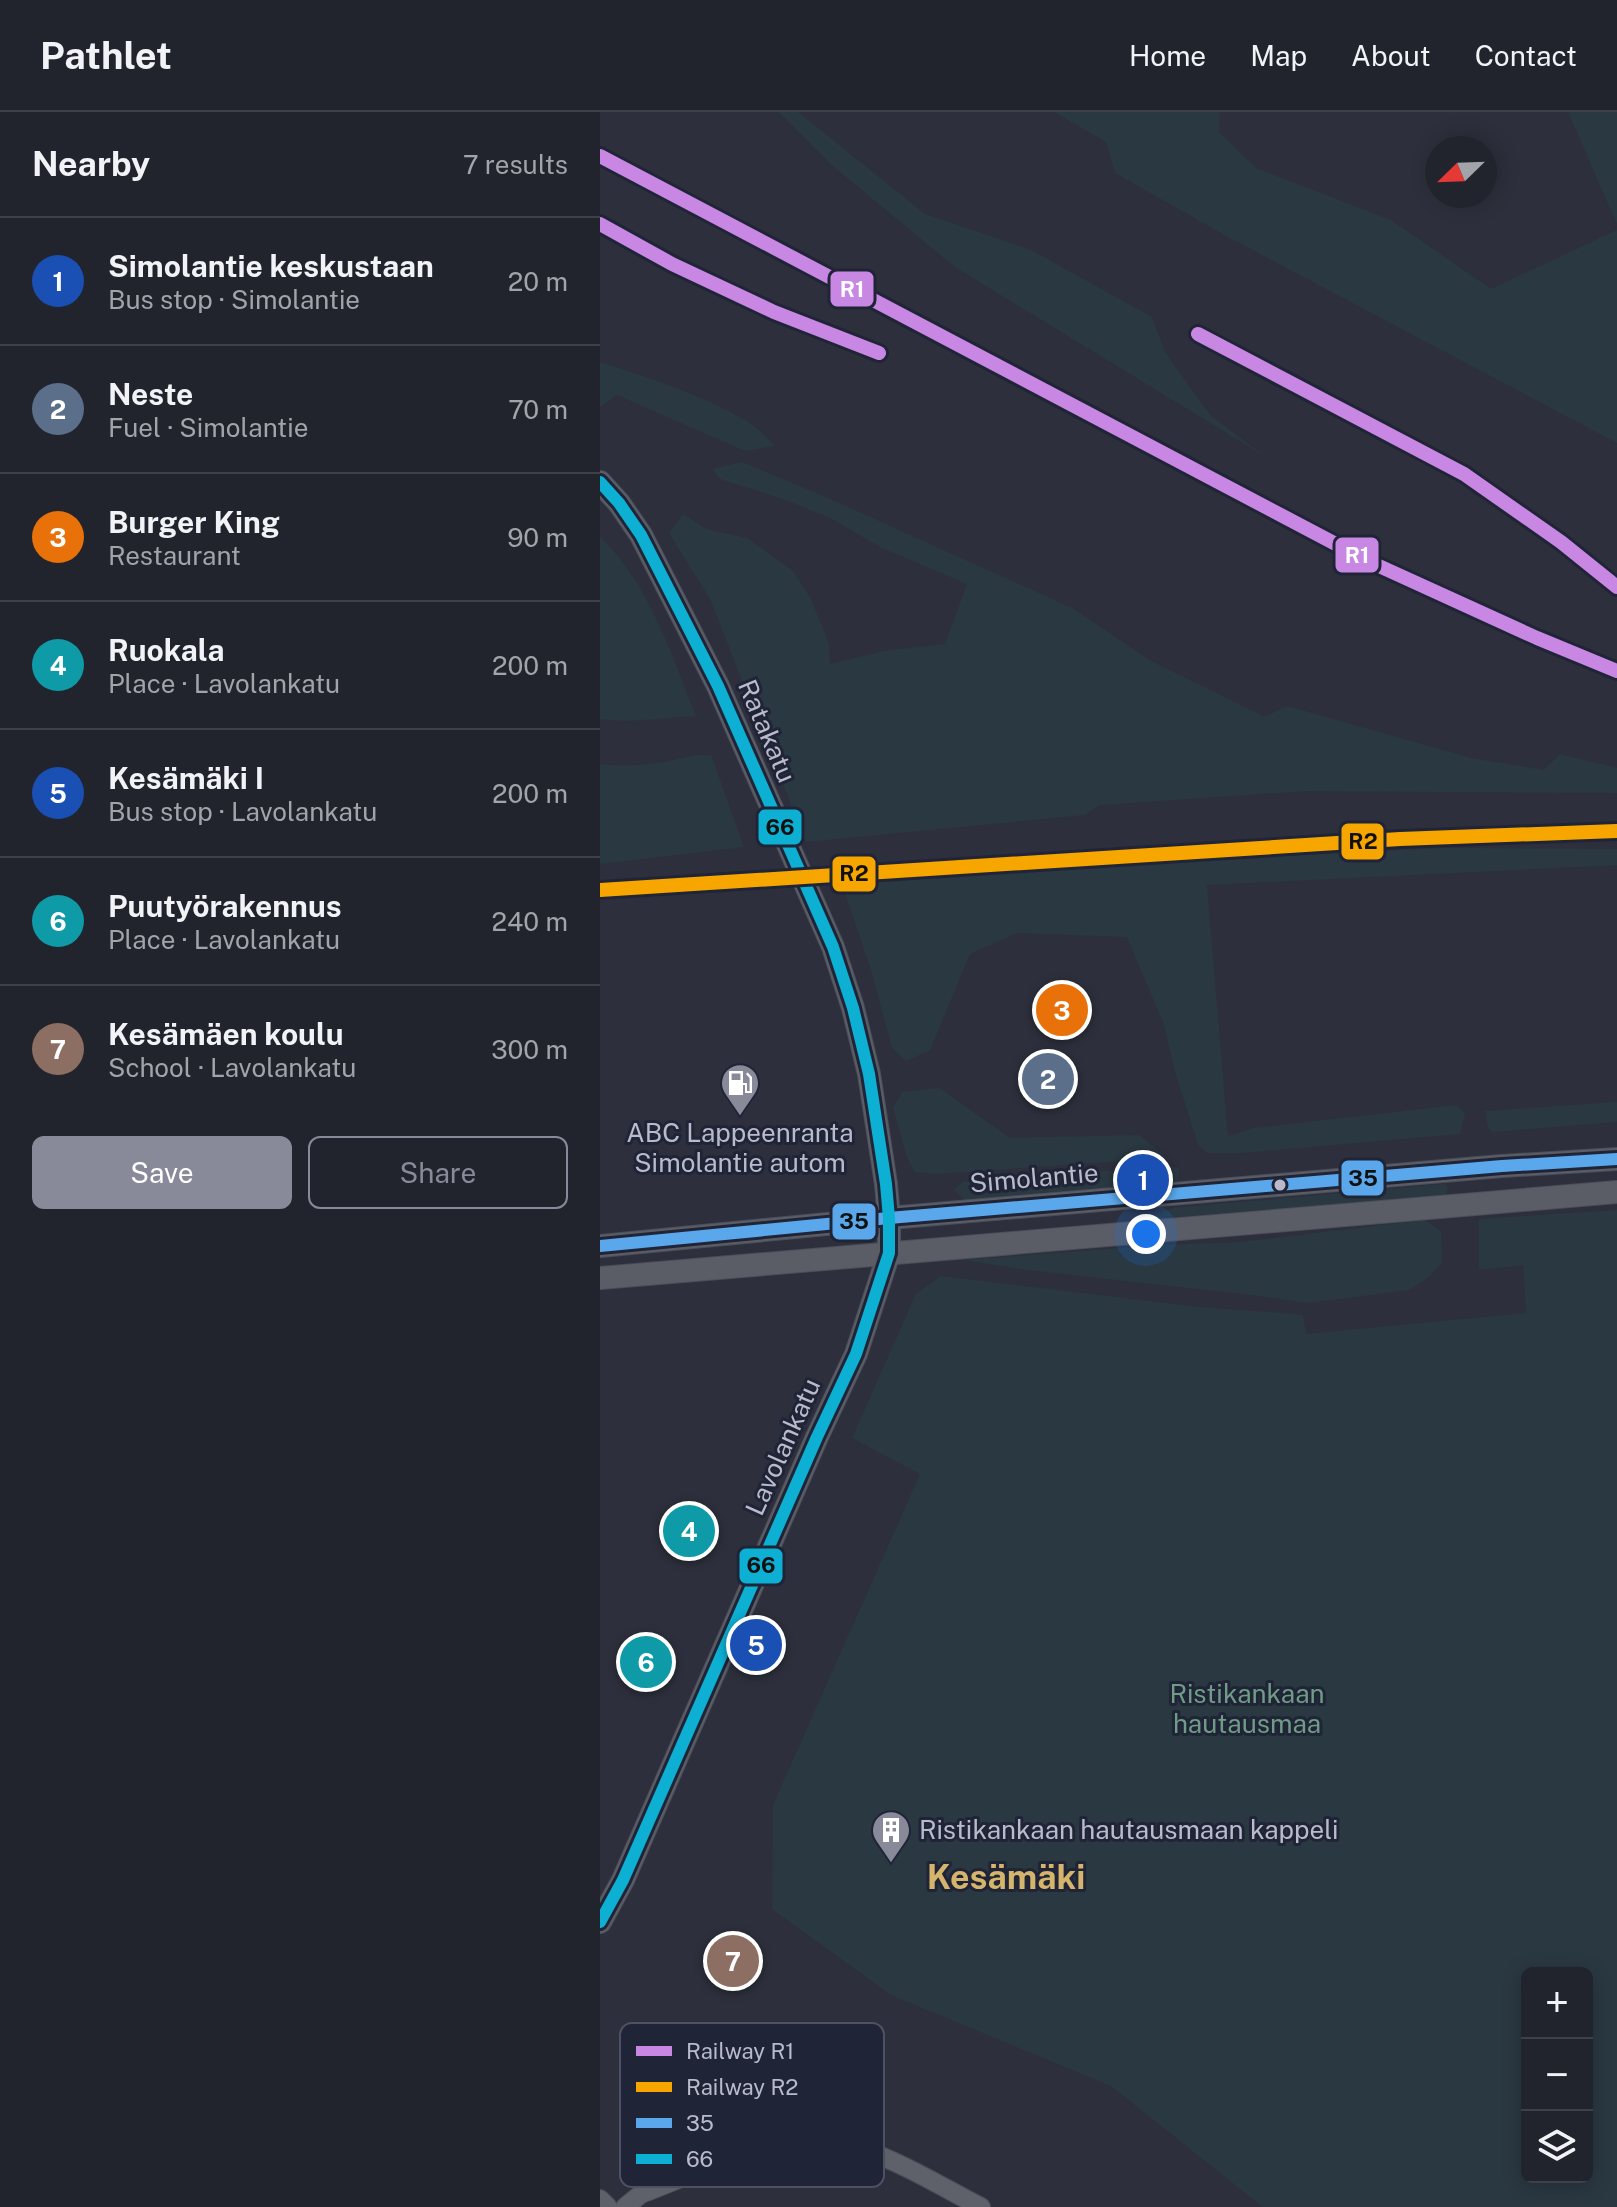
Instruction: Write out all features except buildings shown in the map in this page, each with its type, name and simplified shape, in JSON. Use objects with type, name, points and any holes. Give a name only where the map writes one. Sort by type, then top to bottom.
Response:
[{"type":"main road","name":"Ratakatu","points":[[600,482],[641,535],[718,686],[833,947],[853,1008],[869,1074],[889,1218],[889,1253]]},
{"type":"main road","name":"Simolantie","points":[[600,1246],[889,1218],[1617,1159]]},
{"type":"main road","points":[[600,1278],[1617,1192]]},
{"type":"main road","name":"Lavolankatu","points":[[602,1912],[623,1880],[856,1354],[889,1253]]},
{"type":"street","points":[[884,2158],[981,2207]]},
{"type":"street","points":[[625,2207],[641,2194],[660,2187]]},
{"type":"street","points":[[600,2199],[608,2207]]},
{"type":"green space","points":[[779,112],[798,112],[925,214],[1031,250],[1152,317],[1165,352],[1210,415],[1266,457],[955,267],[834,167]]},
{"type":"green space","points":[[1054,112],[1220,112],[1219,132],[1256,168],[1391,220],[1491,289],[1617,230],[1617,443],[1230,238],[1115,173],[1106,142]]},
{"type":"green space","points":[[1568,112],[1617,112],[1617,224]]},
{"type":"green space","points":[[600,362],[720,407],[762,432],[774,446],[745,451],[617,395],[600,407]]},
{"type":"green space","points":[[742,462],[1072,608],[1151,661],[1265,717],[1287,706],[1471,758],[1544,770],[1560,754],[1617,768],[1617,793],[1307,791],[1100,805],[1084,815],[806,842],[710,599],[669,533],[683,514],[706,529],[747,538],[793,571],[811,599],[829,644],[830,664],[884,651],[945,644],[967,584],[882,548],[830,518],[720,479],[712,469]]},
{"type":"green space","points":[[600,537],[632,576],[657,620],[696,716],[628,721],[600,719]]},
{"type":"green space","points":[[711,755],[744,847],[600,864],[600,764],[648,764]]},
{"type":"green space","points":[[1445,848],[1617,849],[1617,865],[1207,885],[1228,1136],[1254,1128],[1456,1105],[1465,1113],[1460,1134],[1241,1153],[1207,1153],[1198,1145],[1164,1025],[1127,937],[1017,933],[970,954],[930,1050],[906,1061],[892,1048],[872,973],[841,882],[1211,859]]},
{"type":"green space","points":[[939,1088],[1010,1138],[1139,1135],[1167,1158],[936,1174],[915,1172],[907,1158],[893,1108],[902,1092]]},
{"type":"green space","points":[[1617,1102],[1617,1122],[1493,1132],[1488,1128],[1485,1111]]},
{"type":"green space","points":[[1170,1166],[1179,1168],[1178,1182],[966,1201],[954,1189],[963,1182]]},
{"type":"green space","points":[[1445,1184],[1448,1188],[1446,1195],[1143,1220],[1173,1208]]},
{"type":"green space","name":"Ristikankaan hautausmaa","points":[[1617,1210],[1617,2207],[1263,2207],[1111,2086],[891,1995],[772,1909],[773,1805],[920,1474],[852,1438],[916,1294],[941,1276],[1190,1306],[1303,1315],[1306,1334],[1526,1313],[1523,1265],[1479,1270],[1479,1219]]},
{"type":"green space","points":[[1424,1220],[1441,1231],[1442,1263],[1430,1276],[1409,1290],[1308,1303],[963,1260],[1242,1242]]},
{"type":"rail line","name":"R1","points":[[600,156],[1368,561],[1617,671]]},
{"type":"rail line","name":"R1","points":[[600,224],[672,264],[774,312],[879,353]]},
{"type":"rail line","name":"R1","points":[[1198,334],[1464,474],[1561,542],[1617,587]]},
{"type":"rail line","name":"R2","points":[[600,890],[1400,839],[1617,831]]},
{"type":"transit line","name":"66","points":[[600,482],[641,535],[718,686],[833,947],[853,1008],[869,1074],[889,1218],[889,1253],[856,1354],[623,1880],[600,1922]]},
{"type":"transit line","name":"35","points":[[600,1246],[889,1218],[1617,1159]]},
{"type":"place","name":"Burger King","points":[[1062,1010]]},
{"type":"place","name":"Neste","points":[[1048,1079]]},
{"type":"place","name":"ABC Lappeenranta Simolantie autom","points":[[740,1117]]},
{"type":"place","name":"Simolantie keskustaan","points":[[1143,1180]]},
{"type":"place","name":"Ruokala","points":[[689,1531]]},
{"type":"place","name":"Kesämäki I","points":[[756,1645]]},
{"type":"place","name":"Puutyörakennus","points":[[646,1662]]},
{"type":"place","name":"Ristikankaan hautausmaan kappeli","points":[[891,1864]]},
{"type":"place","name":"Kesämäen koulu","points":[[733,1961]]},
{"type":"district","name":"Kesämäki","points":[[1006,1877]]}]
